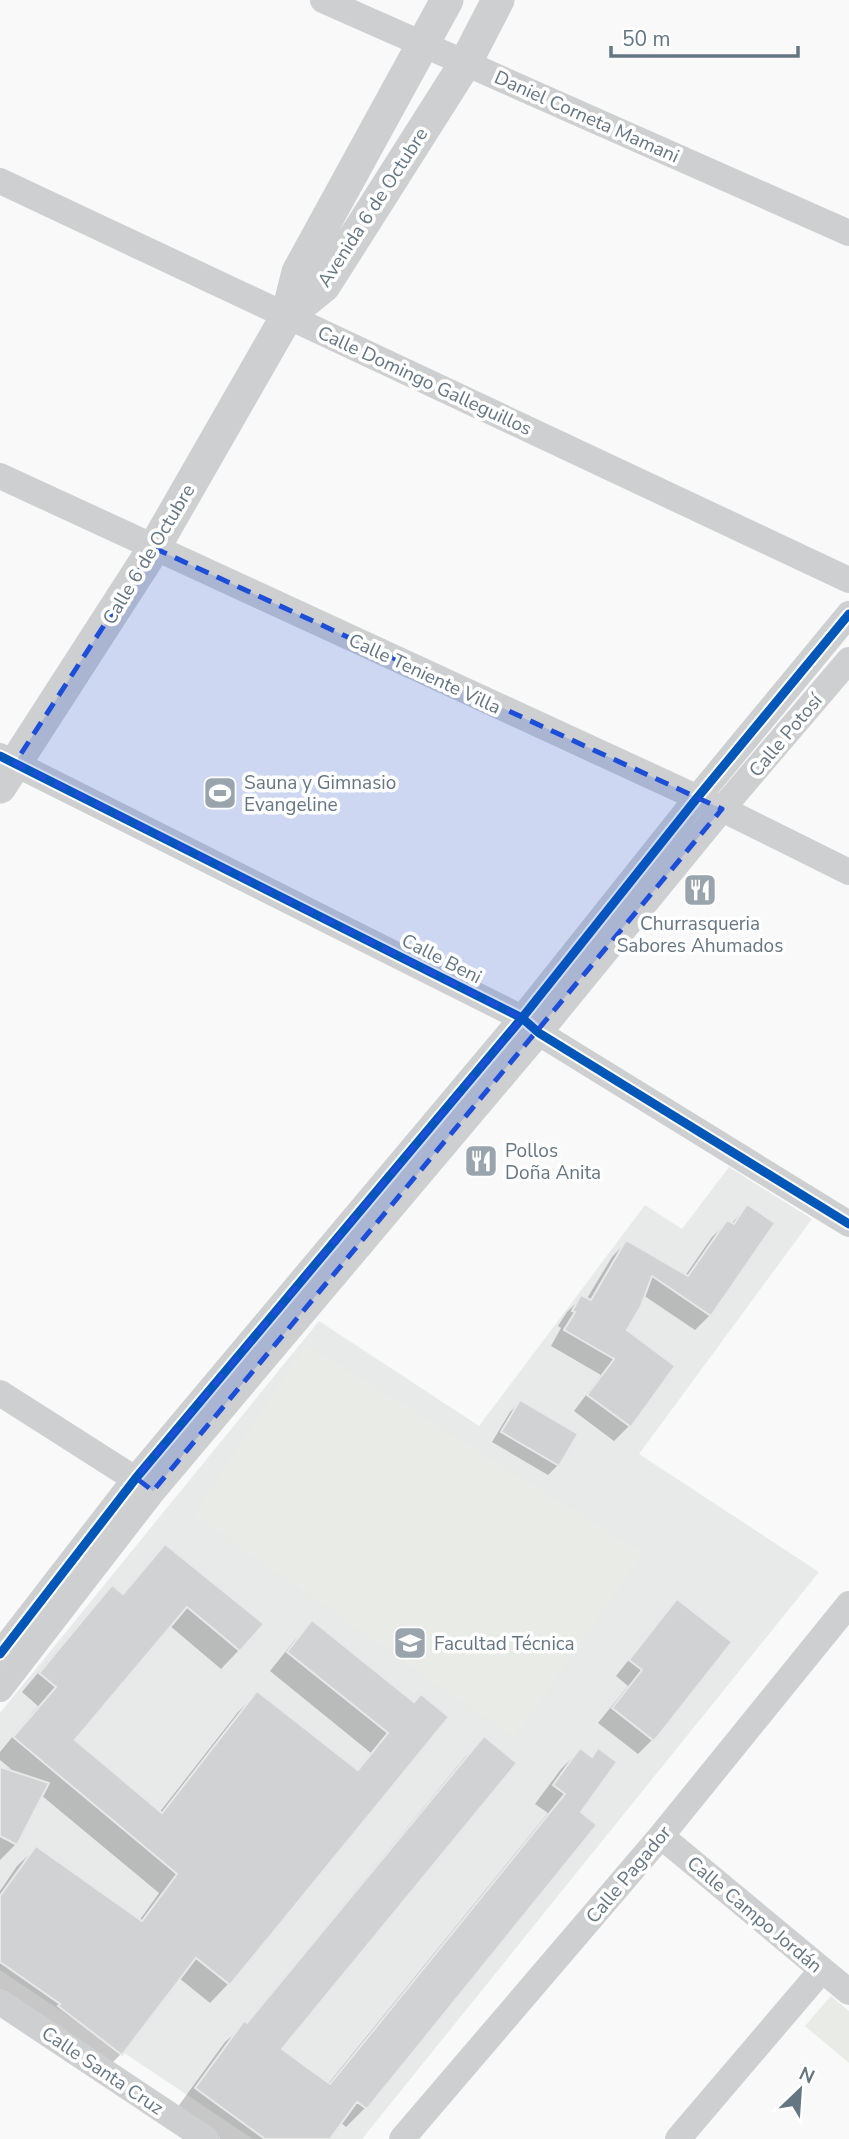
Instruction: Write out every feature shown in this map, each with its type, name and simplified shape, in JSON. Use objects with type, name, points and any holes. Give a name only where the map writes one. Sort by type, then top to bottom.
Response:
[{"type":"street","name":"Daniel Corneta Mamani","points":[[323,0],[849,233]]},
{"type":"street","name":"Avenida 6 de Octubre","points":[[287,316],[298,272],[447,0]]},
{"type":"street","name":"Avenida 6 de Octubre","points":[[287,316],[324,286],[466,62],[498,0]]},
{"type":"street","name":"Calle Domingo Galleguillos","points":[[0,181],[849,580]]},
{"type":"street","name":"Calle 6 de Octubre","points":[[5,769],[154,548],[287,316]]},
{"type":"street","name":"Calle Teniente Villa","points":[[0,476],[722,809],[849,872]]},
{"type":"street","points":[[0,1654],[530,1025],[697,798],[849,614]]},
{"type":"street","name":"Calle Potosí","points":[[530,1025],[722,809],[849,660]]},
{"type":"street","name":"Calle Beni","points":[[5,769],[530,1025],[849,1224]]},
{"type":"street","points":[[0,1393],[145,1484]]},
{"type":"street","points":[[0,1689],[145,1484]]},
{"type":"street","name":"Calle Pagador","points":[[401,2139],[661,1836],[849,1604]]},
{"type":"street","name":"Calle Campo Jordán","points":[[661,1836],[849,1992]]},
{"type":"street","points":[[678,2139],[822,1970]]},
{"type":"street","name":"Calle Santa Cruz","points":[[0,2002],[206,2139]]},
{"type":"highlighted area","points":[[154,548],[722,809],[153,1491],[136,1478],[522,1018],[15,763]]},
{"type":"shaded area","name":"Facultad Técnica","points":[[729,1167],[812,1219],[639,1454],[819,1572],[362,2139],[253,2139],[0,1970],[0,1713],[319,1321],[479,1426],[645,1205],[682,1229]]},
{"type":"shaded area","points":[[306,1344],[643,1553],[514,1738],[194,1515]]},
{"type":"shaded area","points":[[831,1996],[849,2011],[849,2063],[805,2026]]},
{"type":"building","points":[[747,1204],[775,1223],[711,1316],[652,1276],[641,1306],[627,1330],[675,1366],[631,1427],[587,1395],[614,1359],[564,1330],[575,1312],[572,1311],[581,1295],[591,1300],[626,1240],[688,1276],[727,1220],[734,1224]]},
{"type":"building","points":[[520,1400],[578,1434],[559,1466],[501,1432]]},
{"type":"building","points":[[165,1544],[264,1624],[240,1651],[187,1607],[75,1740],[162,1813],[257,1691],[358,1770],[388,1733],[287,1652],[312,1620],[414,1702],[421,1694],[449,1717],[230,1985],[196,1958],[122,2055],[58,2006],[60,2004],[0,1962],[0,1896],[36,1846],[142,1921],[177,1874],[13,1737],[56,1687],[39,1673],[112,1585],[123,1594]]},
{"type":"building","points":[[677,1599],[732,1642],[654,1741],[612,1708],[642,1670],[629,1660]]},
{"type":"building","points":[[484,1736],[517,1763],[282,2049],[330,2084],[565,1794],[553,1785],[580,1748],[592,1757],[598,1748],[617,1762],[581,1812],[597,1825],[367,2109],[357,2102],[330,2139],[265,2139],[195,2088],[244,2021],[247,2023]]},
{"type":"building","points":[[0,1767],[49,1783],[17,1845],[0,1836]]},
{"type":"cycle path","points":[[0,1654],[136,1478],[522,1018],[697,798],[849,614]]},
{"type":"cycle path","points":[[0,756],[522,1018],[539,1033],[849,1224]]},
{"type":"place","name":"Sauna y Gimnasio Evangeline","points":[[220,793]]},
{"type":"place","name":"Churrasqueria Sabores Ahumados","points":[[700,890]]},
{"type":"place","name":"Pollos Doña Anita","points":[[481,1161]]},
{"type":"place","name":"Facultad Técnica","points":[[410,1643]]}]
